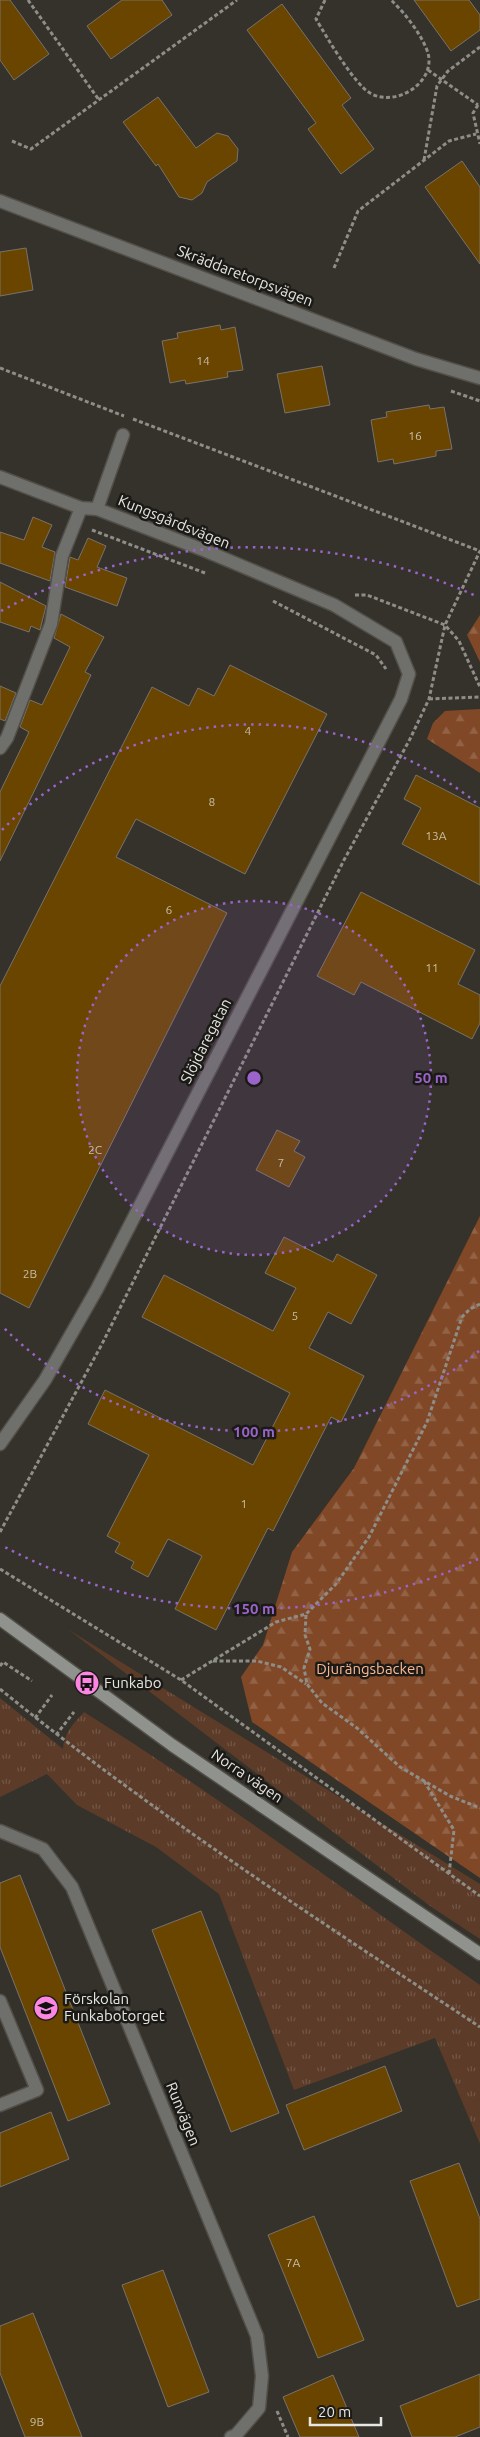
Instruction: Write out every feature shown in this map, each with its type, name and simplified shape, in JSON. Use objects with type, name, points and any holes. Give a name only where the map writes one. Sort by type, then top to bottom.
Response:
[{"type":"main road","name":"Norra vägen","points":[[0,1619],[172,1745],[480,1954]]},
{"type":"street","name":"Skräddaretorpsvägen","points":[[0,201],[416,359],[480,378]]},
{"type":"street","points":[[97,509],[123,435]]},
{"type":"street","name":"Kungsgårdsvägen","points":[[0,477],[81,508],[97,509],[206,551],[334,605],[396,642]]},
{"type":"street","points":[[0,748],[7,738],[28,680],[39,660],[51,624],[62,556],[81,508]]},
{"type":"street","name":"Slöjdaregatan","points":[[0,1444],[45,1380],[97,1289],[401,699],[409,674],[396,642]]},
{"type":"street","name":"Runvägen","points":[[0,1831],[43,1849],[72,1887],[257,2336],[262,2376],[259,2408],[236,2435],[231,2437]]},
{"type":"street","points":[[0,2000],[37,2090],[0,2105]]},
{"type":"path","points":[[28,0],[99,100]]},
{"type":"path","points":[[12,141],[31,149],[237,0]]},
{"type":"path","points":[[325,0],[316,20],[353,75],[369,93],[383,98],[397,98],[415,87],[428,70],[428,54],[418,34],[391,0]]},
{"type":"path","points":[[424,160],[437,86],[440,79],[480,47]]},
{"type":"path","points":[[428,70],[479,104],[473,113],[476,134],[480,144]]},
{"type":"path","points":[[334,268],[358,211],[449,141],[476,134]]},
{"type":"path","points":[[0,368],[480,551],[445,625],[428,699],[410,739],[344,860],[106,1335],[0,1532]]},
{"type":"path","points":[[75,524],[215,576]]},
{"type":"path","points":[[334,605],[350,595],[367,596],[445,625],[459,641],[480,687]]},
{"type":"path","points":[[268,599],[376,654],[388,673]]},
{"type":"path","points":[[428,699],[480,697]]},
{"type":"path","points":[[181,1680],[276,1622],[306,1614],[336,1584],[369,1537],[427,1422],[462,1317],[470,1309],[480,1304]]},
{"type":"path","points":[[0,1569],[181,1680],[480,1896]]},
{"type":"path","points":[[306,1614],[305,1635],[310,1649],[304,1668],[307,1684]]},
{"type":"path","points":[[212,1661],[257,1661],[281,1667],[307,1684],[322,1703],[357,1728],[400,1767],[450,1796],[480,1808]]},
{"type":"path","points":[[0,1666],[3,1662],[32,1681]]},
{"type":"path","points":[[0,1689],[56,1735],[197,1839],[480,2027]]},
{"type":"path","points":[[35,1718],[52,1695]]},
{"type":"path","points":[[56,1735],[74,1712]]},
{"type":"path","points":[[423,1781],[454,1830],[449,1874]]},
{"type":"green space","points":[[480,615],[480,662],[467,635]]},
{"type":"green space","points":[[480,709],[480,773],[427,739],[433,723],[445,711]]},
{"type":"green space","name":"Djurängsbacken","points":[[480,1216],[480,1878],[252,1722],[241,1677],[263,1645],[292,1552],[354,1468]]},
{"type":"green space","points":[[69,1630],[480,1884],[480,1939],[430,1906]]},
{"type":"green space","points":[[0,1698],[63,1749],[67,1733],[84,1712],[234,1811],[480,1985],[480,2144],[435,2038],[294,2090],[219,1894],[156,1847],[77,1805],[47,1774],[0,1797]]},
{"type":"building","points":[[0,0],[10,0],[49,54],[14,80],[0,60]]},
{"type":"building","points":[[122,0],[162,0],[172,15],[111,59],[87,26]]},
{"type":"building","points":[[414,0],[469,0],[480,15],[480,30],[451,51]]},
{"type":"building","points":[[282,4],[351,98],[342,105],[374,149],[341,174],[308,129],[316,123],[247,30]]},
{"type":"building","points":[[158,97],[196,148],[217,133],[228,136],[238,149],[237,161],[207,182],[202,193],[192,200],[179,197],[158,164],[156,166],[123,122]]},
{"type":"building","points":[[462,161],[480,187],[480,264],[425,187]]},
{"type":"building","points":[[26,248],[33,290],[0,296],[0,252]]},
{"type":"building","points":[[220,325],[221,330],[235,327],[243,370],[227,372],[228,377],[186,384],[185,380],[170,383],[162,341],[178,338],[177,333]]},
{"type":"building","points":[[322,366],[330,405],[285,413],[277,374]]},
{"type":"building","points":[[429,405],[430,409],[444,407],[452,449],[436,451],[436,456],[394,464],[393,459],[378,462],[371,420],[387,417],[386,412]]},
{"type":"building","points":[[33,517],[52,525],[42,547],[55,552],[50,581],[0,563],[0,532],[24,540]]},
{"type":"building","points":[[88,538],[106,546],[97,567],[127,578],[117,606],[65,587],[70,557],[78,560]]},
{"type":"building","points":[[0,582],[46,606],[40,630],[31,626],[29,632],[0,622]]},
{"type":"building","points":[[61,614],[104,637],[85,672],[91,675],[0,861],[0,792],[29,732],[20,727],[30,700],[42,705],[70,647],[54,638]]},
{"type":"building","points":[[230,665],[327,714],[245,874],[136,819],[116,857],[227,913],[29,1308],[0,1293],[0,986],[152,687],[189,706],[198,688],[214,696]]},
{"type":"building","points":[[0,686],[16,693],[5,721],[0,719]]},
{"type":"building","points":[[416,775],[480,808],[480,885],[402,844],[421,808],[404,799]]},
{"type":"building","points":[[361,892],[475,950],[458,984],[480,995],[480,1023],[472,1039],[361,982],[354,995],[317,976]]},
{"type":"building","points":[[277,1130],[300,1141],[294,1151],[305,1157],[289,1187],[256,1170]]},
{"type":"building","points":[[284,1237],[333,1262],[337,1254],[377,1275],[351,1324],[328,1312],[309,1348],[364,1376],[341,1422],[331,1417],[273,1531],[268,1528],[216,1630],[175,1609],[202,1556],[168,1539],[148,1577],[131,1568],[134,1562],[115,1552],[120,1543],[107,1536],[149,1455],[88,1424],[105,1390],[253,1465],[290,1393],[142,1317],[164,1275],[273,1331],[296,1288],[265,1273]]},
{"type":"building","points":[[20,1875],[110,2104],[68,2121],[0,1947],[0,1883]]},
{"type":"building","points":[[201,1911],[279,2113],[231,2132],[152,1930]]},
{"type":"building","points":[[385,2066],[402,2111],[304,2150],[286,2105]]},
{"type":"building","points":[[51,2112],[69,2159],[0,2187],[0,2133]]},
{"type":"building","points":[[459,2163],[480,2219],[480,2299],[457,2307],[410,2181]]},
{"type":"building","points":[[314,2216],[364,2340],[318,2358],[268,2235]]},
{"type":"building","points":[[163,2270],[209,2392],[168,2407],[122,2285]]},
{"type":"building","points":[[33,2313],[82,2437],[25,2437],[0,2373],[0,2326]]},
{"type":"building","points":[[480,2374],[480,2427],[455,2437],[412,2437],[400,2406]]},
{"type":"building","points":[[333,2375],[359,2437],[300,2437],[283,2397]]},
{"type":"place","name":"Funkabo","points":[[87,1683]]},
{"type":"place","name":"Förskolan Funkabotorget","points":[[46,2008]]}]
